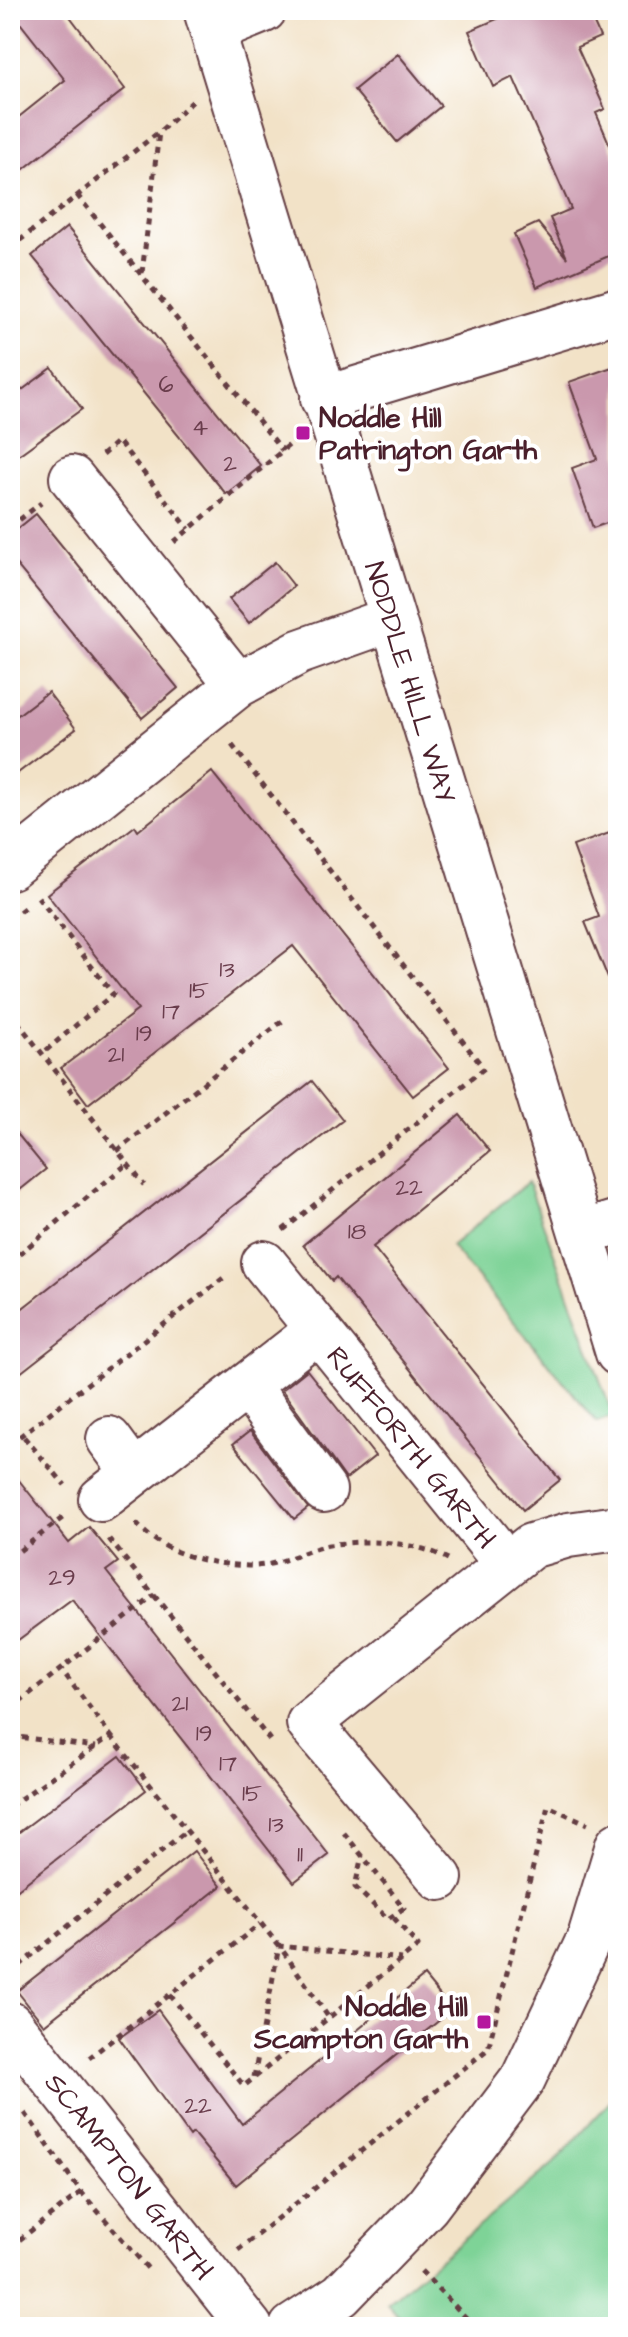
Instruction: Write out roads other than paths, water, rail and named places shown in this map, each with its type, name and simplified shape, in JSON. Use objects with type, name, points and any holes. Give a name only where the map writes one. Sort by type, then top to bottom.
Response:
[{"type":"street","points":[[209,21],[264,10]]},
{"type":"street","name":"NODDLE HILL WAY","points":[[209,21],[392,619],[600,1228],[618,1353]]},
{"type":"street","points":[[327,410],[618,310]]},
{"type":"street","points":[[72,478],[238,685]]},
{"type":"street","points":[[24,882],[238,685],[299,652],[392,619]]},
{"type":"street","name":"RUFFORTH GARTH","points":[[264,1263],[318,1330],[490,1576]]},
{"type":"street","name":"RUFFORTH GARTH","points":[[107,1481],[247,1385],[318,1330]]},
{"type":"street","points":[[247,1385],[324,1490]]},
{"type":"street","name":"RUFFORTH GARTH","points":[[440,1878],[292,1734],[531,1546],[568,1535],[618,1528]]},
{"type":"street","points":[[292,2327],[341,2295],[427,2206],[523,2079],[590,1937],[604,1835]]},
{"type":"street","name":"SCAMPTON GARTH","points":[[10,2024],[250,2327]]},
{"type":"place","name":"Noddle Hill Patrington Garth","points":[[303,433]]},
{"type":"place","name":"Noddle Hill Scampton Garth","points":[[484,2022]]}]
